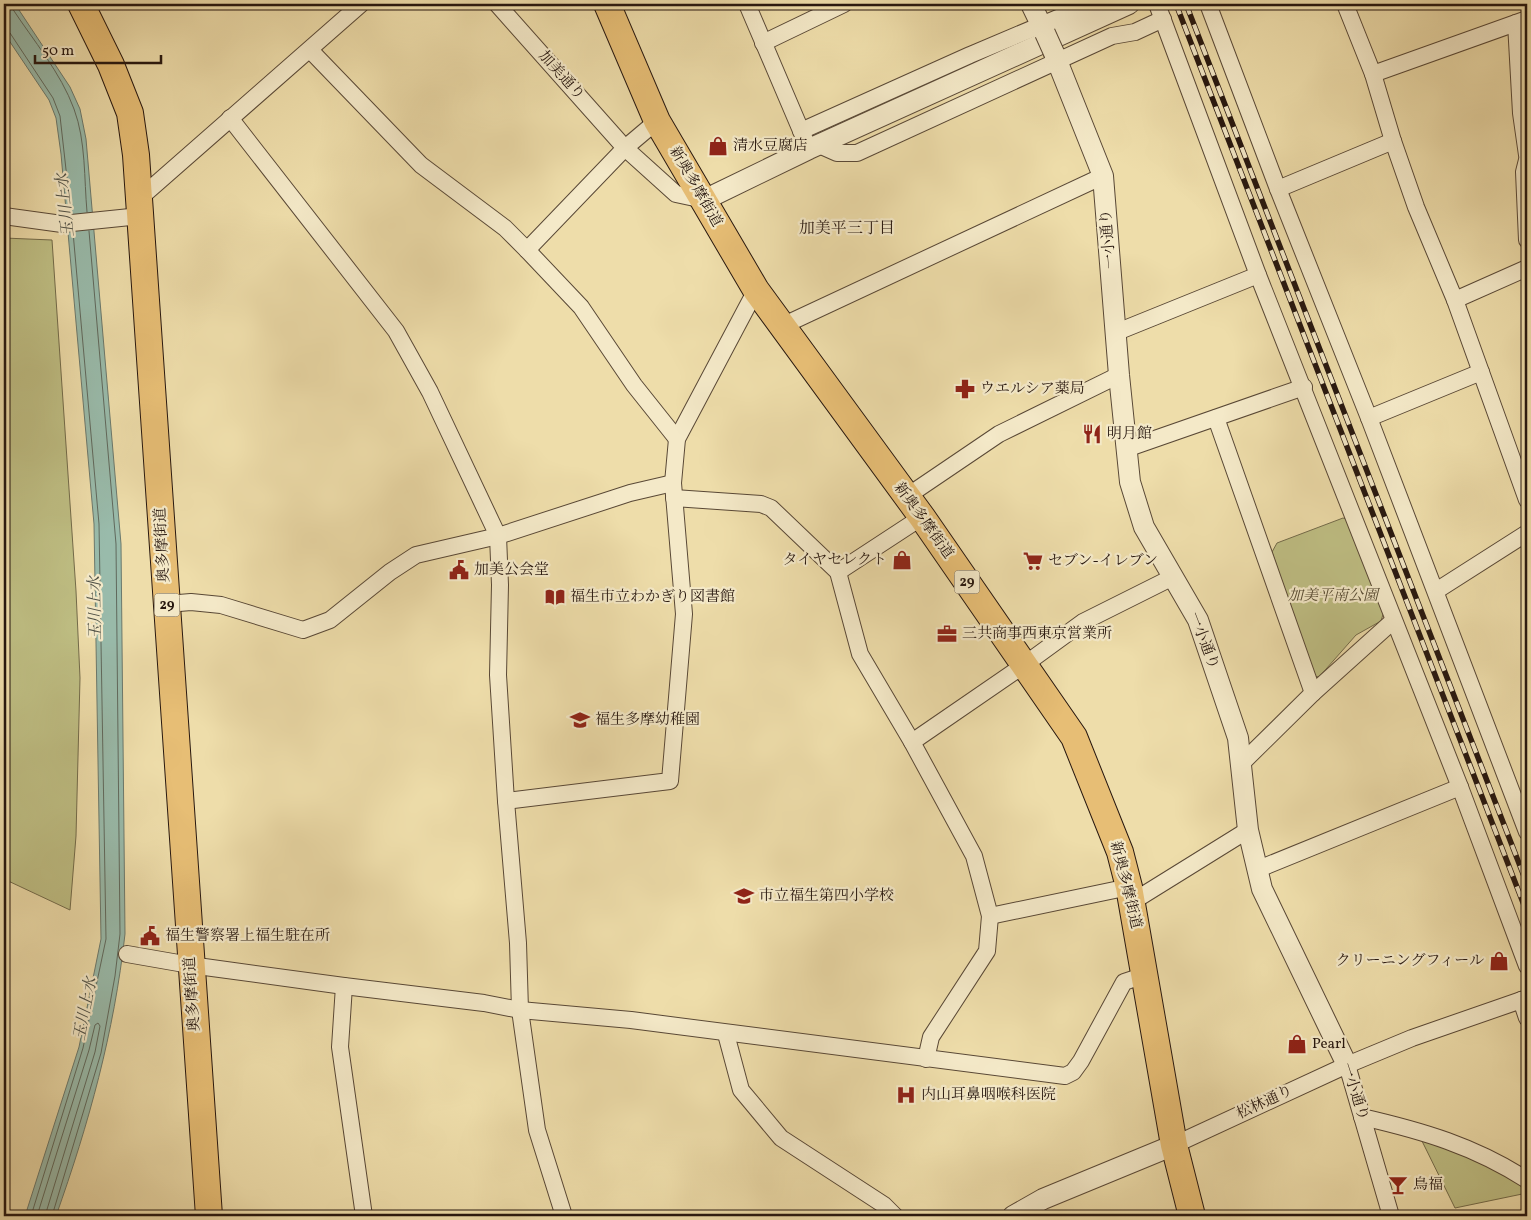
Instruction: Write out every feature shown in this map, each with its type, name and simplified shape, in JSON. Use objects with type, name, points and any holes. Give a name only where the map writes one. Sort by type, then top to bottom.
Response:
[{"type":"main road","name":"奥多摩街道","points":[[81,4],[111,65],[130,113],[135,211],[178,750],[190,965],[209,1216]]},
{"type":"main road","name":"新奥多摩街道","points":[[608,4],[657,121],[756,290],[922,518],[1074,737],[1120,852],[1145,975],[1174,1145],[1192,1216]]},
{"type":"street","points":[[4,216],[62,224],[135,211],[230,118],[361,4]]},
{"type":"street","name":"加美通り","points":[[497,4],[625,148],[676,194],[704,200]]},
{"type":"street","points":[[746,4],[763,43],[816,141],[837,153],[857,153],[1056,57],[1112,36],[1135,32],[1160,11],[1258,275],[1304,387],[1393,621],[1460,787],[1527,966]]},
{"type":"street","points":[[763,43],[844,4]]},
{"type":"street","name":"一小通り","points":[[1031,4],[1056,57],[1103,176],[1119,375],[1130,482],[1144,527],[1198,620],[1238,738],[1248,830],[1262,889],[1347,1065],[1391,1216]]},
{"type":"street","points":[[704,200],[816,141],[970,55],[1043,29],[1091,4]]},
{"type":"street","points":[[816,141],[1129,4]]},
{"type":"street","points":[[1208,4],[1527,832]]},
{"type":"street","points":[[1345,4],[1373,74],[1393,141],[1416,207],[1455,300],[1527,500]]},
{"type":"street","points":[[1373,74],[1522,21],[1521,112],[1527,155]]},
{"type":"street","points":[[310,50],[421,165],[505,228],[527,250],[580,307],[634,385],[677,439]]},
{"type":"street","points":[[230,118],[396,331],[430,392],[498,536],[500,585],[498,675],[518,943],[520,1010],[537,1130],[564,1216]]},
{"type":"street","points":[[527,250],[625,148],[657,121]]},
{"type":"street","points":[[1278,189],[1393,141]]},
{"type":"street","points":[[1527,160],[1524,172],[1527,240]]},
{"type":"street","points":[[782,326],[1103,176]]},
{"type":"street","points":[[1455,300],[1527,268]]},
{"type":"street","points":[[1117,332],[1258,275]]},
{"type":"street","points":[[506,801],[670,780],[684,614],[673,491],[677,439],[756,290]]},
{"type":"street","points":[[1369,418],[1481,372]]},
{"type":"street","points":[[906,497],[999,434],[1119,375]]},
{"type":"street","points":[[1126,449],[1304,387]]},
{"type":"street","points":[[1216,418],[1313,693]]},
{"type":"street","points":[[167,604],[191,602],[221,604],[303,630],[330,620],[390,572],[416,555],[498,536],[630,493],[673,491],[766,506],[786,521],[838,572],[860,654],[912,742],[974,856],[990,916],[987,951],[931,1037],[926,1059]]},
{"type":"street","points":[[838,572],[922,518]]},
{"type":"street","points":[[1436,592],[1527,533]]},
{"type":"street","points":[[912,742],[1024,665],[1082,622],[1172,577]]},
{"type":"street","points":[[1242,763],[1313,693],[1393,621]]},
{"type":"street","points":[[1256,870],[1460,787]]},
{"type":"street","points":[[990,916],[1130,895],[1248,830]]},
{"type":"street","points":[[127,954],[190,965],[484,1003],[520,1010],[631,1020],[726,1034],[1065,1076],[1073,1072],[1081,1062],[1124,982],[1145,975]]},
{"type":"street","points":[[344,986],[340,1047],[364,1216]]},
{"type":"street","points":[[1524,999],[1527,1018]]},
{"type":"street","name":"松林通り","points":[[1013,1216],[1043,1199],[1174,1145],[1347,1065],[1412,1038],[1524,999]]},
{"type":"street","points":[[726,1034],[740,1090],[781,1138],[884,1205],[895,1216]]},
{"type":"street","points":[[1362,1117],[1447,1139],[1527,1180]]},
{"type":"green space","points":[[4,238],[52,240],[76,591],[80,678],[76,836],[70,910],[4,879]]},
{"type":"green space","name":"加美平南公園","points":[[1343,518],[1350,520],[1384,611],[1381,621],[1356,635],[1319,677],[1314,676],[1272,552],[1277,543]]},
{"type":"green space","points":[[1421,1139],[1478,1158],[1527,1187],[1527,1193],[1455,1208]]},
{"type":"water","name":"玉川上水","points":[[4,4],[15,4],[70,87],[80,109],[86,139],[121,544],[125,934],[114,1007],[99,1077],[79,1147],[56,1216],[25,1216],[79,1047],[101,939],[94,524],[61,154],[56,118],[49,100],[4,33]]},
{"type":"railway","points":[[1176,4],[1527,913]]},
{"type":"railway","points":[[1186,4],[1527,884]]},
{"type":"place","name":"清水豆腐店","points":[[718,146]]},
{"type":"place","name":"ウエルシア薬局","points":[[965,389]]},
{"type":"place","name":"明月館","points":[[1092,434]]},
{"type":"place","name":"タイヤセレクト","points":[[902,560]]},
{"type":"place","name":"セブン-イレブン","points":[[1033,561]]},
{"type":"place","name":"加美公会堂","points":[[459,570]]},
{"type":"place","name":"福生市立わかぎり図書館","points":[[555,597]]},
{"type":"place","name":"三共商事西東京営業所","points":[[947,634]]},
{"type":"place","name":"福生多摩幼稚園","points":[[580,720]]},
{"type":"place","name":"市立福生第四小学校","points":[[744,896]]},
{"type":"place","name":"福生警察署上福生駐在所","points":[[150,936]]},
{"type":"place","name":"クリーニングフィール","points":[[1499,961]]},
{"type":"place","name":"Pearl","points":[[1297,1044]]},
{"type":"place","name":"内山耳鼻咽喉科医院","points":[[906,1095]]},
{"type":"place","name":"鳥福","points":[[1398,1185]]},
{"type":"district","name":"加美平三丁目","points":[[847,229]]}]
